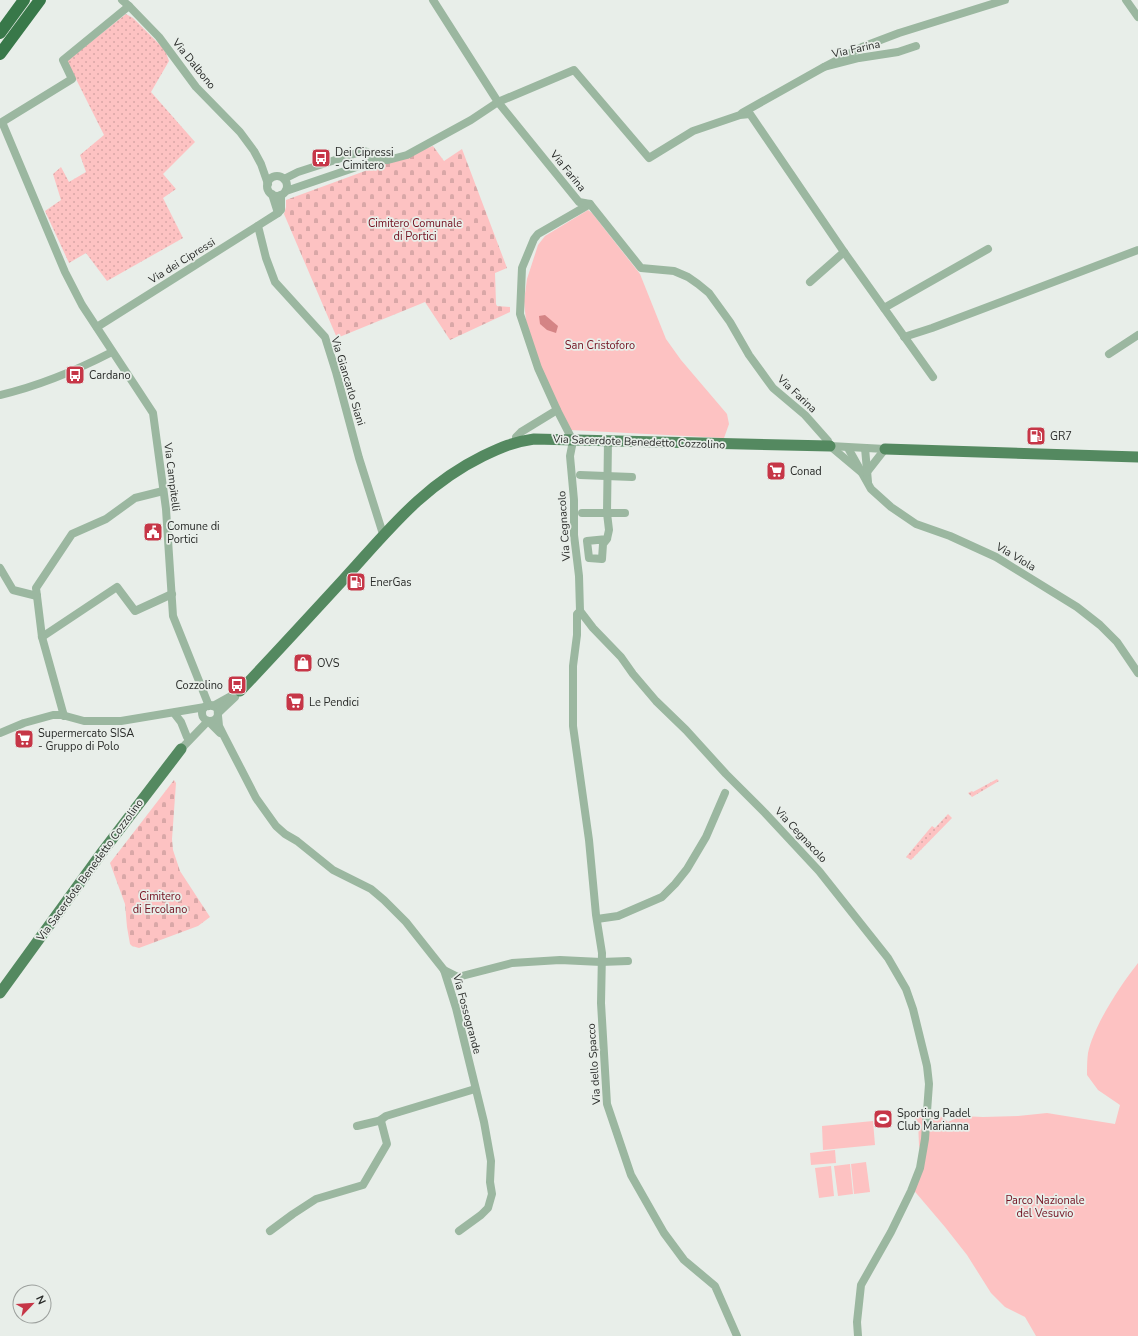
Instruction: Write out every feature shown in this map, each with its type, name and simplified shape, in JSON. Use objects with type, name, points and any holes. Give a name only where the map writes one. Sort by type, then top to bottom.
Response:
[{"type":"highway","points":[[0,33],[24,0]]},
{"type":"highway","points":[[0,54],[40,0]]},
{"type":"main road","name":"Via Sacerdote Benedetto Cozzolino","points":[[240,691],[405,512],[453,472],[494,451],[516,442],[534,439],[830,446]]},
{"type":"main road","name":"Via Sacerdote Benedetto Cozzolino","points":[[885,449],[1138,457]]},
{"type":"main road","name":"Via Sacerdote Benedetto Cozzolino","points":[[0,993],[103,851],[181,749]]},
{"type":"street","name":"Via Dalbono","points":[[122,0],[159,37],[196,87],[240,132],[254,151],[261,164],[268,184],[268,189],[272,194]]},
{"type":"street","points":[[278,213],[272,194],[275,196],[377,160],[388,160],[407,155],[471,120],[498,102],[433,0]]},
{"type":"street","points":[[824,67],[869,44],[899,33],[1005,0]]},
{"type":"street","points":[[1126,0],[1138,17]]},
{"type":"street","name":"Via Campitelli","points":[[129,6],[63,60],[72,79],[2,122],[64,272],[82,305],[153,413],[166,509],[173,616],[207,712]]},
{"type":"street","name":"Via Farina","points":[[830,446],[828,441],[805,415],[773,388],[749,355],[730,322],[709,293],[688,277],[674,271],[641,268],[590,204],[579,202],[498,102],[574,70],[649,158],[693,131],[740,115],[824,67],[859,58],[898,52],[916,46]]},
{"type":"street","points":[[740,115],[750,114],[844,252],[933,377]]},
{"type":"street","points":[[278,213],[281,210],[283,193],[287,185],[284,179],[298,172],[363,151],[367,152],[377,160]]},
{"type":"street","name":"Via Dalbono","points":[[261,164],[275,176],[284,179]]},
{"type":"street","points":[[268,184],[275,176]]},
{"type":"street","points":[[573,441],[538,368],[520,314],[522,268],[534,239],[538,234],[590,204]]},
{"type":"street","name":"Via dei Cipressi","points":[[97,327],[278,213]]},
{"type":"street","name":"Via Giancarlo Siani","points":[[258,226],[266,258],[275,282],[325,337],[359,458],[384,534]]},
{"type":"street","points":[[884,308],[988,249]]},
{"type":"street","points":[[904,337],[932,328],[1138,250]]},
{"type":"street","points":[[810,282],[844,252]]},
{"type":"street","points":[[1109,354],[1138,335]]},
{"type":"street","points":[[0,396],[57,377],[93,362],[112,352]]},
{"type":"street","points":[[516,442],[516,437],[521,432],[557,410]]},
{"type":"street","name":"Via Cegnacolo","points":[[573,441],[570,456],[574,500],[574,535],[579,576],[580,611],[577,614],[577,635],[573,666],[573,726],[589,840],[602,953],[601,962]]},
{"type":"street","points":[[607,540],[609,530],[607,513],[608,441]]},
{"type":"street","points":[[830,446],[864,472],[885,449]]},
{"type":"street","name":"Via Sacerdote Benedetto Cozzolino","points":[[830,446],[885,449]]},
{"type":"street","name":"Via Viola","points":[[848,448],[864,472],[871,489],[891,507],[916,524],[950,536],[996,557],[1077,607],[1100,625],[1117,642],[1138,673]]},
{"type":"street","name":"Via Viola","points":[[864,472],[865,448]]},
{"type":"street","points":[[580,475],[632,477]]},
{"type":"street","points":[[64,716],[42,637],[36,588],[72,534],[106,519],[135,498],[163,491]]},
{"type":"street","points":[[582,513],[625,513]]},
{"type":"street","points":[[0,568],[13,590],[37,596]]},
{"type":"street","points":[[42,637],[117,587],[135,611],[172,594]]},
{"type":"street","name":"Via Cegnacolo","points":[[580,611],[593,628],[621,657],[656,701],[686,730],[819,871],[888,958],[906,989],[913,1009],[927,1066],[928,1084],[925,1139],[920,1168],[911,1191],[891,1232],[861,1285],[857,1322],[858,1336]]},
{"type":"street","name":"Via Sacerdote Benedetto Cozzolino","points":[[181,749],[187,737],[207,712],[240,691]]},
{"type":"street","name":"Via Sacerdote Benedetto Cozzolino","points":[[207,712],[212,721],[240,691]]},
{"type":"street","points":[[0,733],[43,716],[53,714],[84,721],[121,721],[183,711],[207,712],[217,709],[219,726],[224,736]]},
{"type":"street","points":[[207,712],[224,736]]},
{"type":"street","name":"Via Sacerdote Benedetto Cozzolino","points":[[181,749],[207,712]]},
{"type":"street","points":[[174,713],[181,722],[187,737]]},
{"type":"street","name":"Via Fossogrande","points":[[224,736],[256,798],[276,826],[284,834],[297,841],[333,870],[371,889],[406,922],[444,970],[456,1008],[490,1146],[492,1194],[488,1208],[459,1231]]},
{"type":"street","points":[[597,919],[618,916],[662,897],[675,884],[687,868],[706,837],[725,794]]},
{"type":"street","points":[[444,970],[458,977],[512,963],[560,960],[601,962],[628,960]]},
{"type":"street","name":"Via dello Spacco","points":[[601,962],[601,1003],[607,1104],[631,1175],[664,1234],[684,1260],[715,1286],[737,1336]]},
{"type":"street","points":[[357,1126],[378,1121],[386,1116],[475,1089]]},
{"type":"street","points":[[270,1231],[316,1199],[363,1185],[387,1144],[381,1121],[382,1119]]},
{"type":"green space","points":[[126,14],[133,18],[165,50],[169,61],[151,92],[195,142],[163,174],[176,189],[163,198],[183,238],[107,281],[86,253],[69,263],[45,211],[61,200],[53,174],[61,167],[69,182],[86,172],[80,155],[104,135],[67,61]]},
{"type":"green space","name":"Cimitero Comunale di Portici","points":[[433,146],[444,161],[462,149],[507,268],[495,273],[496,304],[497,306],[510,307],[510,312],[450,340],[425,302],[337,338],[284,214],[286,200]]},
{"type":"green space","name":"San Cristoforo","points":[[588,210],[592,213],[640,274],[666,339],[681,360],[727,414],[729,424],[724,438],[570,430],[541,368],[526,321],[524,301],[527,279],[538,245],[545,236]]},
{"type":"green space","points":[[997,779],[999,781],[972,797],[968,793],[973,792]]},
{"type":"green space","name":"Cimitero di Ercolano","points":[[174,780],[176,783],[172,839],[173,850],[180,871],[210,917],[198,926],[139,948],[130,944],[125,904],[110,863]]},
{"type":"green space","points":[[948,814],[952,818],[911,860],[906,857],[932,826],[935,828]]},
{"type":"green space","name":"Parco Nazionale del Vesuvio","points":[[1138,963],[1138,1336],[1036,1336],[1025,1317],[1005,1307],[991,1293],[967,1255],[911,1187],[922,1158],[919,1145],[918,1122],[915,1119],[927,1107],[934,1115],[942,1117],[948,1122],[961,1116],[1018,1116],[1047,1113],[1115,1124],[1120,1105],[1098,1090],[1087,1075],[1088,1053],[1096,1030],[1108,1006]]},
{"type":"green space","points":[[873,1121],[875,1145],[823,1150],[822,1126]]},
{"type":"green space","points":[[835,1150],[836,1163],[811,1165],[810,1153]]},
{"type":"green space","points":[[866,1162],[870,1192],[854,1194],[851,1164]]},
{"type":"green space","points":[[850,1164],[853,1194],[838,1196],[834,1166]]},
{"type":"green space","points":[[831,1166],[834,1196],[819,1198],[815,1168]]},
{"type":"shaded area","points":[[545,315],[558,326],[556,333],[547,330],[540,324],[539,316]]},
{"type":"place","name":"Dei Cipressi - Cimitero","points":[[321,158]]},
{"type":"place","name":"Cardano","points":[[75,375]]},
{"type":"place","name":"GR7","points":[[1036,436]]},
{"type":"place","name":"Conad","points":[[776,471]]},
{"type":"place","name":"Comune di Portici","points":[[153,532]]},
{"type":"place","name":"EnerGas","points":[[356,582]]},
{"type":"place","name":"OVS","points":[[303,663]]},
{"type":"place","name":"Cozzolino","points":[[237,685]]},
{"type":"place","name":"Le Pendici","points":[[295,702]]},
{"type":"place","name":"Supermercato SISA - Gruppo di Polo","points":[[24,739]]},
{"type":"place","name":"Sporting Padel Club Marianna","points":[[883,1119]]}]
